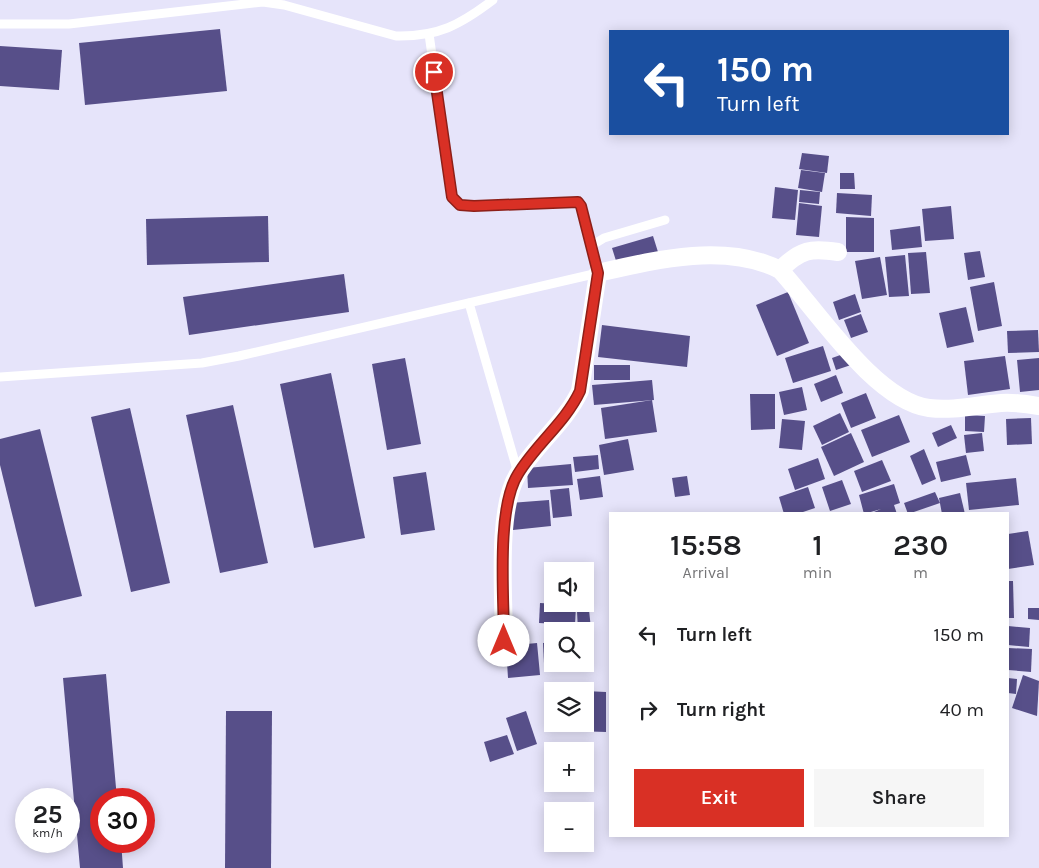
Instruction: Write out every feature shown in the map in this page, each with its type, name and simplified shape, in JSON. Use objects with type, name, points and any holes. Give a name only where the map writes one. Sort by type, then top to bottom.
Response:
[{"type":"street","points":[[780,270],[790,260],[807,250],[816,249],[838,252]]},
{"type":"street","points":[[504,641],[506,514],[510,492],[518,474],[573,406],[580,391],[598,273],[655,260],[714,256],[754,259],[780,270],[866,370],[905,402],[940,409],[967,409],[1000,403],[1039,406]]},
{"type":"lane","points":[[0,24],[69,24],[264,2],[284,4],[396,36],[429,34],[451,28],[493,0]]},
{"type":"lane","points":[[0,377],[202,363],[598,273],[581,206],[576,201],[474,206],[460,205],[452,197],[429,34]]},
{"type":"lane","points":[[591,246],[604,238],[665,220]]},
{"type":"lane","points":[[469,303],[518,474]]},
{"type":"building","points":[[220,29],[227,91],[85,105],[79,43]]},
{"type":"building","points":[[0,46],[62,50],[59,90],[0,86]]},
{"type":"building","points":[[802,153],[829,156],[827,173],[799,169]]},
{"type":"building","points":[[801,170],[825,173],[822,192],[798,188]]},
{"type":"building","points":[[840,173],[854,173],[855,189],[840,189]]},
{"type":"building","points":[[775,187],[798,190],[795,220],[772,218]]},
{"type":"building","points":[[800,190],[820,192],[819,204],[799,202]]},
{"type":"building","points":[[837,193],[872,195],[871,216],[836,213]]},
{"type":"building","points":[[799,203],[822,206],[819,237],[796,235]]},
{"type":"building","points":[[951,206],[954,239],[925,241],[922,209]]},
{"type":"building","points":[[268,216],[269,262],[147,265],[146,219]]},
{"type":"building","points":[[846,217],[874,218],[874,252],[846,252]]},
{"type":"building","points":[[920,226],[922,247],[892,250],[890,230]]},
{"type":"building","points":[[653,236],[658,252],[617,264],[612,248]]},
{"type":"building","points":[[980,251],[985,277],[968,280],[964,253]]},
{"type":"building","points":[[926,252],[930,293],[911,294],[908,253]]},
{"type":"building","points":[[905,255],[909,296],[889,297],[885,257]]},
{"type":"building","points":[[880,257],[887,295],[862,299],[855,261]]},
{"type":"building","points":[[344,274],[349,312],[189,335],[183,297]]},
{"type":"building","points":[[994,282],[1002,326],[978,331],[970,287]]},
{"type":"building","points":[[788,292],[809,343],[777,356],[756,305]]},
{"type":"building","points":[[855,294],[861,312],[839,320],[833,302]]},
{"type":"building","points":[[966,307],[974,342],[947,348],[939,313]]},
{"type":"building","points":[[861,314],[868,332],[851,338],[844,320]]},
{"type":"building","points":[[602,325],[690,336],[687,367],[598,357]]},
{"type":"building","points":[[1038,330],[1039,352],[1008,353],[1007,331]]},
{"type":"building","points":[[823,346],[831,371],[793,383],[785,358]]},
{"type":"building","points":[[846,353],[851,365],[836,370],[832,358]]},
{"type":"building","points":[[1005,356],[1010,389],[968,395],[964,361]]},
{"type":"building","points":[[405,358],[421,444],[387,450],[372,364]]},
{"type":"building","points":[[1039,358],[1039,390],[1020,392],[1017,360]]},
{"type":"building","points":[[594,365],[630,365],[630,380],[594,380]]},
{"type":"building","points":[[331,373],[365,538],[314,548],[280,384]]},
{"type":"building","points":[[836,375],[843,393],[821,402],[814,384]]},
{"type":"building","points":[[652,380],[654,400],[594,405],[592,385]]},
{"type":"building","points":[[802,387],[807,410],[784,415],[779,392]]},
{"type":"building","points":[[866,393],[876,418],[851,428],[841,403]]},
{"type":"building","points":[[750,394],[775,394],[775,429],[751,430]]},
{"type":"building","points":[[652,400],[657,432],[605,439],[601,408]]},
{"type":"building","points":[[233,405],[268,563],[220,573],[186,415]]},
{"type":"building","points":[[130,408],[170,583],[131,592],[91,417]]},
{"type":"building","points":[[840,413],[849,432],[822,445],[813,426]]},
{"type":"building","points":[[899,415],[910,442],[872,457],[861,430]]},
{"type":"building","points":[[965,415],[985,416],[984,432],[965,431]]},
{"type":"building","points":[[1031,418],[1032,444],[1007,445],[1006,419]]},
{"type":"building","points":[[782,419],[805,421],[802,450],[779,448]]},
{"type":"building","points":[[951,425],[957,438],[938,447],[932,433]]},
{"type":"building","points":[[40,429],[82,596],[35,607],[0,465],[0,439]]},
{"type":"building","points":[[851,433],[864,462],[834,476],[821,447]]},
{"type":"building","points":[[982,433],[984,451],[966,453],[964,435]]},
{"type":"building","points":[[628,439],[634,470],[604,475],[599,445]]},
{"type":"building","points":[[924,449],[936,479],[922,485],[910,456]]},
{"type":"building","points":[[598,455],[599,469],[575,472],[573,457]]},
{"type":"building","points":[[966,455],[971,475],[941,482],[936,462]]},
{"type":"building","points":[[818,458],[825,479],[795,490],[788,469]]},
{"type":"building","points":[[882,460],[891,481],[862,492],[854,471]]},
{"type":"building","points":[[571,464],[573,485],[528,488],[527,468]]},
{"type":"building","points":[[426,472],[435,530],[401,535],[393,477]]},
{"type":"building","points":[[600,476],[603,497],[580,500],[577,479]]},
{"type":"building","points":[[687,476],[690,495],[675,497],[672,478]]},
{"type":"building","points":[[1016,478],[1019,505],[969,510],[966,483]]},
{"type":"building","points":[[842,480],[851,504],[830,511],[822,487]]},
{"type":"building","points":[[894,484],[900,503],[894,505],[896,512],[874,512],[881,509],[863,512],[859,495]]},
{"type":"building","points":[[808,487],[815,508],[803,512],[783,512],[779,497]]},
{"type":"building","points":[[569,488],[572,516],[553,518],[550,490]]},
{"type":"building","points":[[935,492],[940,503],[914,512],[907,512],[904,503]]},
{"type":"building","points":[[960,493],[965,512],[942,512],[939,498]]},
{"type":"building","points":[[549,500],[551,526],[513,530],[510,503]]},
{"type":"building","points":[[1028,531],[1034,565],[1009,569],[1009,534]]},
{"type":"building","points":[[1009,581],[1013,581],[1014,618],[1009,618]]},
{"type":"building","points":[[540,603],[544,603],[544,612],[576,612],[575,622],[539,623]]},
{"type":"building","points":[[1028,608],[1039,608],[1039,620],[1028,619]]},
{"type":"building","points":[[577,612],[589,612],[590,622],[578,622]]},
{"type":"building","points":[[1009,626],[1030,628],[1029,647],[1009,645]]},
{"type":"building","points":[[537,643],[540,675],[508,678],[506,646]]},
{"type":"building","points":[[1009,648],[1032,649],[1031,672],[1009,670]]},
{"type":"building","points":[[106,674],[116,788],[90,788],[90,853],[122,853],[123,868],[80,868],[80,788],[73,788],[63,678]]},
{"type":"building","points":[[1023,675],[1039,681],[1037,716],[1012,708]]},
{"type":"building","points":[[1009,678],[1017,679],[1016,694],[1009,693]]},
{"type":"building","points":[[594,691],[606,692],[606,732],[594,732]]},
{"type":"building","points":[[226,711],[272,711],[271,868],[225,868]]},
{"type":"building","points":[[526,711],[537,744],[517,751],[506,718]]},
{"type":"building","points":[[507,735],[514,754],[490,762],[484,742]]},
{"type":"route","points":[[434,72],[448,186],[452,197],[460,205],[474,206],[578,202],[581,206],[598,273],[584,375],[580,391],[573,406],[518,474],[510,492],[506,514],[504,548],[504,641]]}]
